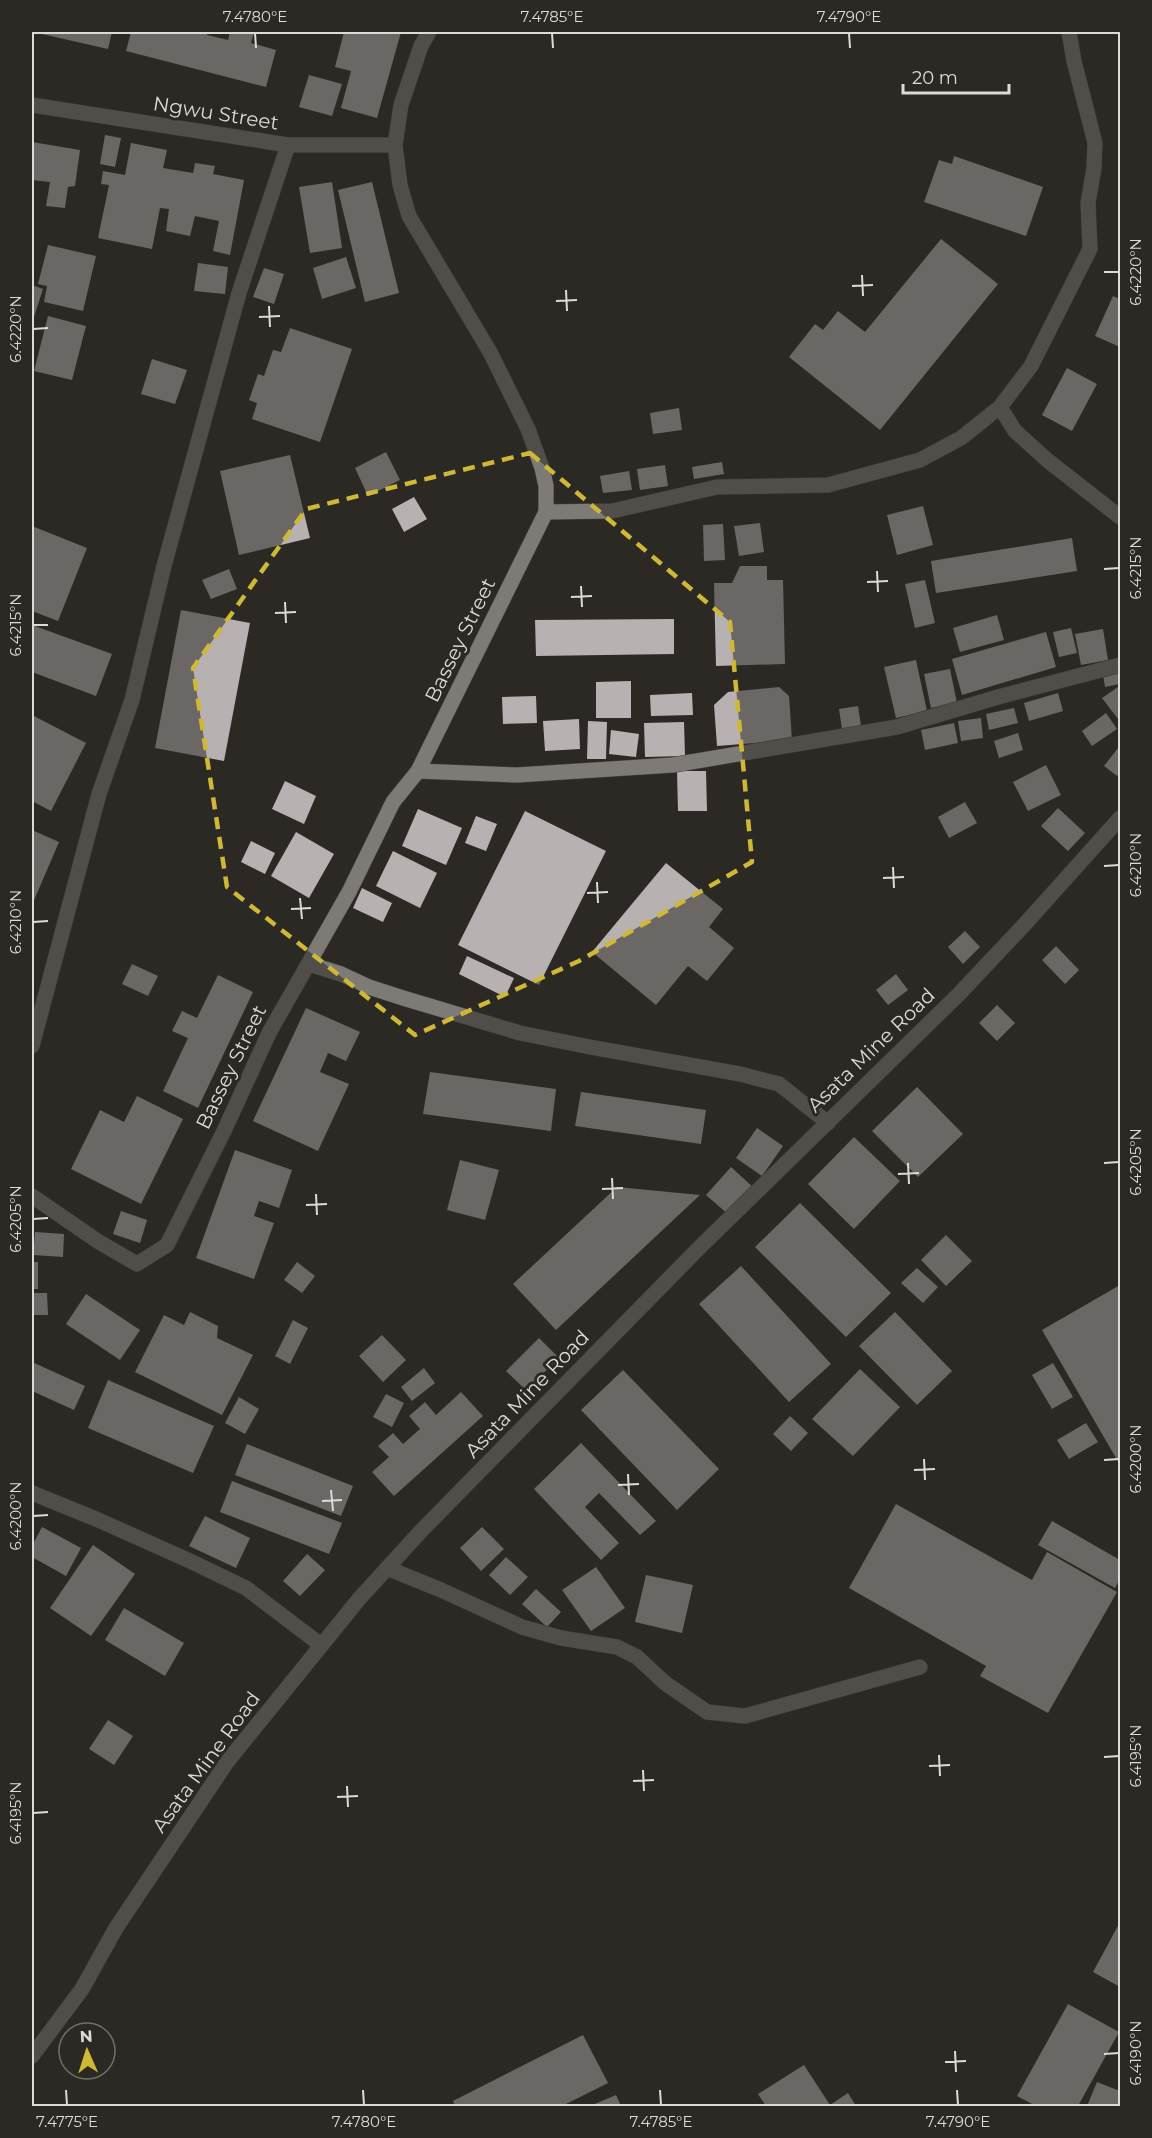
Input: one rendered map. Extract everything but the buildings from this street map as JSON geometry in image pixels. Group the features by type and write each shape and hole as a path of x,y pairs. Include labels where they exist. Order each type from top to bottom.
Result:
{"street":[{"name":"Bassey Street","path":"32,1196 99,1242 137,1263 167,1245 270,1033 349,892 393,802 418,771 546,512 546,486 528,429 490,352 409,216 400,185 395,145 401,105 421,46 429,32"},
{"path":"546,512 612,511 717,487 828,485 920,460 961,438 1000,407 1031,366 1090,249 1088,203 1094,168 1095,143 1069,32"},
{"name":"Ngwu Street","path":"32,105 288,145 395,145"},
{"path":"32,1046 54,956 99,794 132,700 164,566 239,293 288,145"},
{"path":"1000,407 1015,431 1047,460 1120,517"},
{"path":"418,771 517,775 696,761 897,727 998,697 1120,665"},
{"name":"Asata Mine Road","path":"32,2056 82,1989 116,1928 227,1762 358,1599 421,1531 699,1248 966,986 1120,818"},
{"path":"309,964 402,998 520,1033 740,1074 779,1084 828,1123"},
{"path":"32,1493 148,1542 246,1588 321,1645"},
{"path":"387,1568 522,1627 561,1638 617,1647 637,1657 665,1683 707,1712 745,1716 920,1666"}],"highlighted area":[{"path":"530,453 730,622 752,862 579,961 415,1035 227,887 193,668 306,509"}]}
